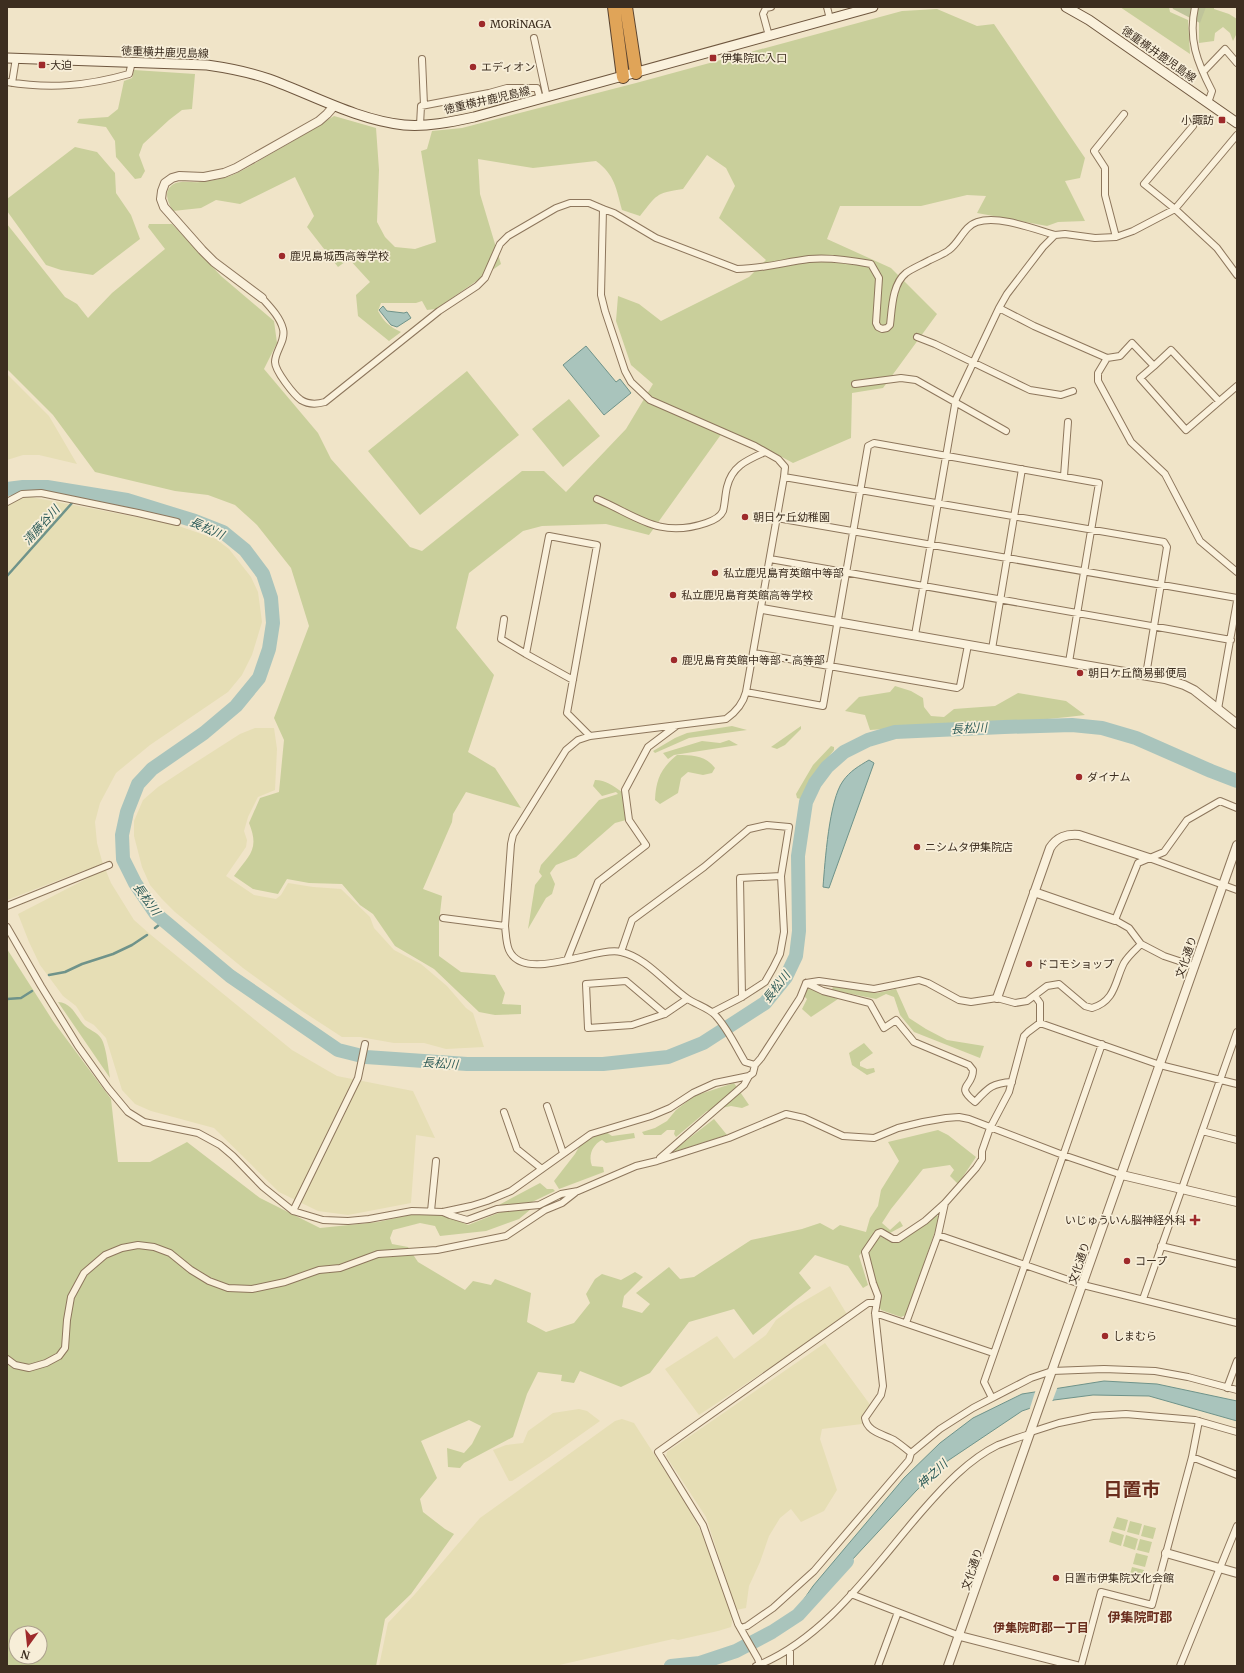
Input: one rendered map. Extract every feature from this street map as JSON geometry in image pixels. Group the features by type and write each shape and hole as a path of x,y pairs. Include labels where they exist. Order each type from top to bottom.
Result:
{"highway":[{"path":"614,7 623,77"},
{"path":"626,7 636,73"}],"main road":[{"name":"徳重横井鹿児島線","path":"12,58 207,65 233,69 268,79 334,106 363,116 392,123 420,125 474,117 544,99 873,7"},
{"name":"徳重横井鹿児島線","path":"1066,7 1089,20 1237,123"}],"street":[{"path":"769,36 763,14 766,8 771,7"},
{"path":"827,7 830,19"},
{"path":"1194,7 1192,34 1199,65 1212,91 1208,103"},
{"path":"534,38 544,99"},
{"path":"1203,72 1225,49 1237,63"},
{"path":"12,58 9,82 68,86 87,84 129,74 132,62"},
{"path":"422,59 424,105"},
{"path":"420,125 421,106 424,105 489,93 507,88 537,88 544,99"},
{"path":"334,106 318,122 236,168 214,176 179,176 172,178 165,183 161,199 164,208 202,250 214,262 262,298 278,318 284,331 284,337 275,360 278,372 302,400 318,404 326,402 439,311 477,286 485,278 500,244 508,236 556,208 570,203 589,203 603,208 656,238 737,269 752,269 809,259 830,258 871,264 879,278 876,322 878,327 882,329 887,328 890,325 893,298 898,284 906,273 948,251 955,245 966,229 977,222 993,221 1013,223 1055,235 1064,234 1095,238 1116,237 1133,231 1175,209 1237,135"},
{"path":"1116,237 1105,195 1106,168 1094,151 1124,114"},
{"path":"1193,126 1144,184 1175,209 1217,248 1236,272"},
{"path":"603,208 601,295 604,311 625,371 631,382 637,390 650,400 778,459 785,467 784,477 754,653 746,692 740,706 726,719 590,736 578,740 566,750 513,835 511,844 505,926 506,940 510,952 516,959 532,964 541,965 603,952 621,952 638,959 687,999 715,1014 745,1062 754,1065"},
{"path":"915,636 956,402 973,362 1007,294 1043,247 1055,235"},
{"path":"999,308 1034,326 1107,358 1120,356 1132,343 1154,366"},
{"path":"917,337 936,344 1030,390 1061,395 1073,391"},
{"path":"1219,401 1171,350 1140,378 1186,430 1237,386"},
{"path":"1107,358 1098,373 1098,381 1131,442 1165,474 1200,540 1237,572"},
{"path":"854,384 901,378 916,380 1006,431"},
{"path":"1064,476 1068,422"},
{"path":"746,692 823,706 868,446 874,443 1100,483 1069,662"},
{"path":"597,499 621,509 641,522 655,526 669,529 685,529 698,526 720,516 723,511 727,485 732,472 741,463 765,452"},
{"path":"992,649 1022,469"},
{"path":"784,477 1164,542 1167,548 1146,675"},
{"path":"7,502 22,494 41,493 178,522"},
{"path":"777,518 930,546 1084,571 1237,600 1218,708"},
{"path":"526,654 549,536 597,545 568,713 590,736"},
{"path":"770,559 1154,625 1231,640"},
{"path":"762,609 1165,679 1194,690 1237,724"},
{"path":"504,618 501,639 573,680"},
{"path":"754,653 957,688 960,686 968,645"},
{"path":"567,960 598,882 646,845 629,820 625,790 648,747 676,725"},
{"path":"1115,920 1138,863 1164,852 1187,820 1220,800 1237,808"},
{"path":"621,952 632,920 704,867 749,829 767,825 789,827 781,876 784,932 780,954 765,982 715,1014"},
{"path":"997,998 1050,848 1059,838 1069,834 1079,834 1237,890"},
{"name":"文化通り","path":"948,1666 960,1636 1237,844"},
{"path":"7,906 109,865"},
{"path":"742,998 740,878 781,876"},
{"path":"1034,892 1115,920 1129,928 1141,944 1164,956 1194,966"},
{"path":"443,918 505,926"},
{"path":"7,927 78,1046 108,1088 128,1112 144,1122 198,1133 220,1145 233,1156 263,1187 293,1211 323,1220 348,1221 369,1219 412,1211 443,1212 471,1206 511,1191 591,1134 651,1116 670,1108 694,1093 715,1083 749,1076"},
{"path":"806,983 819,981 874,988 919,980 928,983 959,1000 972,1002 997,998 1015,1003 1023,1003 1035,996 1047,986 1059,984 1085,1006 1092,1008 1104,1002 1113,991 1125,962 1141,944"},
{"path":"665,1014 626,981 586,984 588,1028 632,1025 665,1014 687,999"},
{"path":"657,1161 744,1085 753,1072 754,1065 761,1058 800,998 806,983"},
{"path":"806,983 823,991 870,1003 884,1028 896,1020 914,1042 969,1065 973,1070 973,1075 966,1086 965,1091 966,1095 975,1102 986,1090 998,1083 1012,1082"},
{"path":"1035,996 1040,1003 1040,1023"},
{"path":"912,1453 893,1440 872,1430 866,1424 865,1418 881,1395 883,1386 875,1313 878,1296 865,1252 878,1233 881,1232 898,1240 925,1221 945,1203 976,1168 982,1159 982,1151 990,1128 1009,1092 1024,1036 1040,1023"},
{"path":"1040,1023 1160,1065 1237,1084"},
{"path":"1143,1299 1237,1032"},
{"path":"992,1398 984,1382 993,1353 1025,1266 1102,1044"},
{"path":"293,1211 359,1074 364,1046"},
{"path":"547,1106 563,1153"},
{"path":"504,1112 517,1149 542,1169"},
{"path":"7,1359 15,1365 29,1368 46,1364 59,1356 65,1348 67,1320 71,1297 84,1273 105,1255 122,1248 138,1245 154,1247 170,1254 191,1270 209,1281 228,1288 252,1290 285,1282 319,1270 340,1268 378,1254 437,1250 506,1236 545,1210 562,1203 578,1191 636,1166 657,1161 729,1138 786,1114 804,1118 843,1136 874,1138 898,1128 923,1122 953,1118 969,1119 1063,1155 1122,1175 1237,1202"},
{"path":"1202,1131 1237,1140"},
{"path":"431,1211 436,1161"},
{"path":"443,1212 450,1216 467,1220 497,1210 539,1205 560,1194 578,1191"},
{"path":"906,1322 938,1235 945,1203"},
{"path":"938,1235 1083,1285 1237,1323"},
{"path":"1161,1246 1237,1264"},
{"path":"876,1303 868,1303 658,1452 703,1525 738,1624 759,1664 790,1649 835,1612 938,1492 983,1455 998,1446 1031,1431 1059,1423 1093,1416 1126,1414 1199,1421 1237,1432"},
{"path":"875,1313 906,1322 993,1353"},
{"path":"1227,1388 1237,1361"},
{"path":"742,1630 773,1608 814,1571 909,1460 912,1453 940,1429 973,1408 1031,1378 1052,1372 1104,1369 1155,1371 1188,1377 1237,1390"},
{"path":"1081,1666 1101,1592 1152,1605 1192,1457 1199,1421"},
{"path":"1192,1457 1237,1475"},
{"path":"1180,1666 1237,1526"},
{"path":"1166,1553 1237,1573"},
{"path":"851,1594 960,1636 1077,1666"},
{"path":"878,1666 898,1612"},
{"path":"790,1649 790,1666"}],"shaded area":[{"path":"7,374 49,416 77,464 39,455 23,455 7,460"},
{"path":"31,497 173,524 216,539 229,549 251,577 258,592 262,622 252,655 242,675 228,692 150,745 116,773 100,803 95,822 97,843 102,861 111,883 134,920 292,1050 337,1076 413,1091 435,1138 416,1135 411,1203 348,1215 318,1211 279,1192 214,1128 151,1111 135,1104 122,1090 106,1038 94,1025 85,1020 76,1006 63,996 40,965 18,914 88,878 85,870 7,900 7,506 18,498"},
{"path":"255,728 274,728 277,749 275,790 258,797 248,817 244,831 247,840 246,847 226,876 254,895 276,899 281,895 288,883 341,889 370,917 374,928 394,950 421,964 447,986 466,1008 473,1013 484,1047 446,1049 424,1043 394,1043 360,1037 342,1037 302,1011 243,968 175,912 150,885 142,867 134,836 134,821 143,800 158,787 190,766 240,734"},
{"path":"830,1286 848,1316 699,1415 665,1369 717,1336 734,1359 766,1335 776,1320 794,1307"},
{"path":"825,1343 871,1406 861,1417 862,1424 822,1429 820,1439 837,1490 824,1511 801,1522 791,1509 780,1518 769,1536 760,1562 749,1586 746,1608 736,1610 706,1517 666,1456 667,1452"},
{"path":"579,1409 587,1411 600,1421 549,1457 512,1481 509,1481 493,1450 506,1445 523,1443 528,1431 553,1413"},
{"path":"622,1419 634,1423 685,1502 704,1537 731,1612 731,1627 678,1640 673,1639 555,1666 379,1666 388,1623 480,1518 615,1421"}],"green space":[{"path":"1120,7 1169,7 1170,12 1188,20 1190,54"},
{"path":"1172,7 1206,7 1200,23 1173,9"},
{"path":"1202,7 1214,7 1214,9 1229,14 1237,19 1237,33 1233,41 1230,33 1223,27 1215,33 1214,41 1199,43 1199,13"},
{"path":"937,9 977,26 994,24 1085,158 1080,178 1065,181 1085,221 1058,222 1047,226 977,213 986,196 967,195 921,206 840,206 827,239 891,268 937,314 883,388 852,393 851,438 793,463 756,443 725,429 649,535 606,524 542,526 523,531 469,573 456,628 494,675 468,752 495,768 521,808 466,792 453,814 452,822 423,889 442,896 439,922 439,956 461,972 495,975 505,993 502,1004 521,1005 521,1014 495,1015 479,1012 434,969 395,946 373,914 360,905 342,884 309,883 287,879 278,894 253,889 234,876 248,857 253,846 252,832 249,823 260,798 279,792 284,740 274,718 309,626 291,568 257,525 235,505 208,495 175,491 95,472 53,415 7,369 7,224 65,297 77,304 88,318 112,293 165,249 148,227 149,224 172,224 221,276 274,321 277,343 264,369 318,433 331,459 410,547 422,551 522,471 544,471 566,492 626,429 653,384 631,365 616,321 618,296 639,304 661,321 749,277 766,260 719,218 735,186 726,168 707,155 683,189 667,192 657,196 640,216 622,210 614,182 607,171 596,161 533,168 478,159 480,194 501,264 436,309 427,310 422,301 416,303 381,303 378,311 390,326 401,332 389,341 358,316 356,295 370,282 349,259 338,267 307,227 314,216 295,177 240,204 216,200 201,208 173,211 168,202 167,195 167,192 171,186 185,182 208,181 234,174 249,167 334,116 376,128 379,170 377,222 385,237 395,247 415,249 436,242 421,151 427,149 432,131 462,128 636,83 902,11"},
{"path":"134,70 195,74 192,109 182,110 143,144 139,155 145,171 141,178 135,179 116,157 115,141 106,127 77,123 79,119 108,117 118,109 124,81 132,78"},
{"path":"75,147 97,152 115,173 116,193 131,215 140,239 93,275 61,270 46,265 7,211 7,199"},
{"path":"467,371 519,435 420,515 368,451"},
{"path":"569,399 600,436 563,467 532,429"},
{"path":"895,686 911,691 923,698 924,707 931,716 944,717 954,709 995,706 1018,693 1066,701 1085,715 1031,720 870,730 865,715 845,711 859,697 890,692"},
{"path":"732,726 747,730 689,738 655,753 653,751 687,733"},
{"path":"801,726 801,729 785,745 777,749 771,747"},
{"path":"729,740 738,745 674,755 668,759 663,753 702,741 720,743"},
{"path":"831,746 834,747 834,750 813,780 804,800 797,798 796,794 813,765"},
{"path":"677,755 703,758 715,768 712,773 703,775 688,772 681,778 678,793 660,804 655,800 660,774"},
{"path":"595,780 606,782 622,792 626,820 615,823 576,857 556,865 550,873 555,884 552,894 546,898 528,929 535,885 542,876 539,872 541,865 599,800 618,794 616,792 602,796 593,786"},
{"path":"7,949 53,1021 111,1099 118,1162 150,1162 187,1142 260,1198 320,1228 378,1222 418,1213 444,1215 468,1225 501,1212 531,1209 519,1219 486,1231 440,1236 435,1226 420,1223 393,1230 390,1238 392,1244 408,1247 418,1262 465,1290 473,1281 491,1285 495,1279 531,1293 527,1322 546,1332 574,1323 590,1303 586,1294 595,1279 602,1274 621,1280 635,1272 643,1277 624,1296 622,1307 642,1313 650,1304 636,1293 669,1267 680,1279 694,1277 751,1240 802,1229 820,1223 833,1230 840,1225 866,1232 870,1218 878,1206 881,1190 899,1161 888,1142 938,1130 948,1135 976,1157 958,1184 950,1176 954,1170 950,1165 923,1169 891,1209 882,1223 890,1230 900,1221 903,1226 890,1233 882,1229 876,1232 859,1256 868,1285 863,1288 848,1266 815,1255 799,1273 811,1288 753,1335 734,1309 689,1322 650,1373 621,1387 580,1371 574,1383 561,1381 562,1375 538,1372 527,1394 513,1437 464,1463 460,1468 448,1467 447,1448 464,1453 472,1444 481,1426 469,1420 421,1441 437,1478 420,1499 423,1512 454,1534 411,1594 385,1619 376,1666 7,1666"},
{"path":"833,986 877,993 896,989 909,1018 947,1040 984,1046 980,1058 914,1032 900,1015 894,997 886,994 876,999 832,990"},
{"path":"808,987 821,994 838,999 811,1017 802,1009 807,999 804,996"},
{"path":"58,1002 71,1008 85,1026 98,1034 102,1039 106,1051 110,1078"},
{"path":"864,1043 873,1053 860,1062 860,1066 867,1069 874,1068 875,1072 867,1075 852,1065 849,1053"},
{"path":"734,1083 749,1105 742,1108 731,1106 707,1111 676,1137 674,1134 675,1130 667,1130 661,1135 644,1135 642,1132 655,1128 667,1121 676,1110 694,1096"},
{"path":"714,1119 727,1135 670,1153"},
{"path":"606,1132 612,1136 634,1133 635,1138 606,1143 602,1140 599,1142 593,1148 590,1158 592,1166 603,1167 604,1172 559,1189 554,1181 579,1147 587,1139"},
{"path":"540,1183 547,1189 553,1189 555,1191 532,1202 497,1206"},
{"path":"936,1215 940,1217 906,1315 901,1317 881,1310 879,1306 882,1295 876,1282 868,1250 879,1236 893,1242 899,1242"},
{"path":"1117,1517 1128,1520 1125,1531 1113,1528"},
{"path":"1130,1521 1142,1524 1139,1535 1127,1532"},
{"path":"1144,1525 1156,1528 1153,1539 1141,1536"},
{"path":"1112,1531 1124,1535 1121,1546 1109,1542"},
{"path":"1126,1535 1138,1539 1135,1550 1123,1546"},
{"path":"1140,1539 1152,1542 1149,1553 1137,1550"},
{"path":"1136,1553 1148,1556 1145,1567 1133,1564"},
{"path":"1132,1567 1144,1570 1141,1581 1129,1578"}],"water":[{"path":"383,306 387,311 407,312 411,318 397,327 391,325 379,310"},
{"path":"586,346 616,382 620,379 631,393 604,415 563,365"},
{"path":"869,760 874,763 829,888 823,887 828,832 838,790 849,774"},
{"path":"1104,1381 1157,1384 1237,1401 1237,1421 1149,1396 1093,1395 1054,1400 1022,1411 946,1462 916,1491 852,1560 802,1602 813,1586 904,1478 940,1443 973,1418 1022,1394"}],"pier":[{"path":"1058,1386 1052,1402 1029,1411 1036,1389"}],"waterway":[{"name":"長松川","path":"7,489 47,487 127,500 195,521 223,532 245,550 263,574 271,598 273,623 269,649 259,678 236,706 204,733 152,769 138,784 127,812 122,835 123,859 135,883 156,914 230,976 338,1050 366,1057 467,1064 603,1064 668,1057 703,1043 765,1003 786,977 796,956 799,931 798,856 806,802 815,783 827,767 844,752 868,740 895,732 1072,725 1102,728 1136,738 1237,781"},
{"name":"清藤谷川","path":"7,576 72,503"},
{"path":"155,928 164,921"},
{"path":"49,975 65,972 82,964 113,954 132,945 147,935"},
{"path":"7,999 21,998 32,991"},
{"name":"神之川","path":"671,1666 700,1663 736,1651 772,1632 798,1615 847,1561"}],"place":[{"name":"MORiNAGA","path":"482,24"},
{"name":"伊集院IC入口","path":"713,58"},
{"name":"大迫","path":"42,65"},
{"name":"エディオン","path":"473,67"},
{"name":"小諏訪","path":"1222,120"},
{"name":"鹿児島城西高等学校","path":"282,256"},
{"name":"朝日ケ丘幼稚園","path":"745,517"},
{"name":"私立鹿児島育英館中等部","path":"715,573"},
{"name":"私立鹿児島育英館高等学校","path":"673,595"},
{"name":"鹿児島育英館中等部・高等部","path":"674,660"},
{"name":"朝日ケ丘簡易郵便局","path":"1080,673"},
{"name":"ダイナム","path":"1079,777"},
{"name":"ニシムタ伊集院店","path":"917,847"},
{"name":"ドコモショップ","path":"1029,964"},
{"name":"いじゅういん脳神経外科","path":"1195,1220"},
{"name":"コープ","path":"1127,1261"},
{"name":"しまむら","path":"1105,1336"},
{"name":"日置市伊集院文化会館","path":"1056,1578"}],"district":[{"name":"日置市","path":"1132,1489"},
{"name":"伊集院町郡","path":"1140,1617"},
{"name":"伊集院町郡一丁目","path":"1041,1627"}]}
